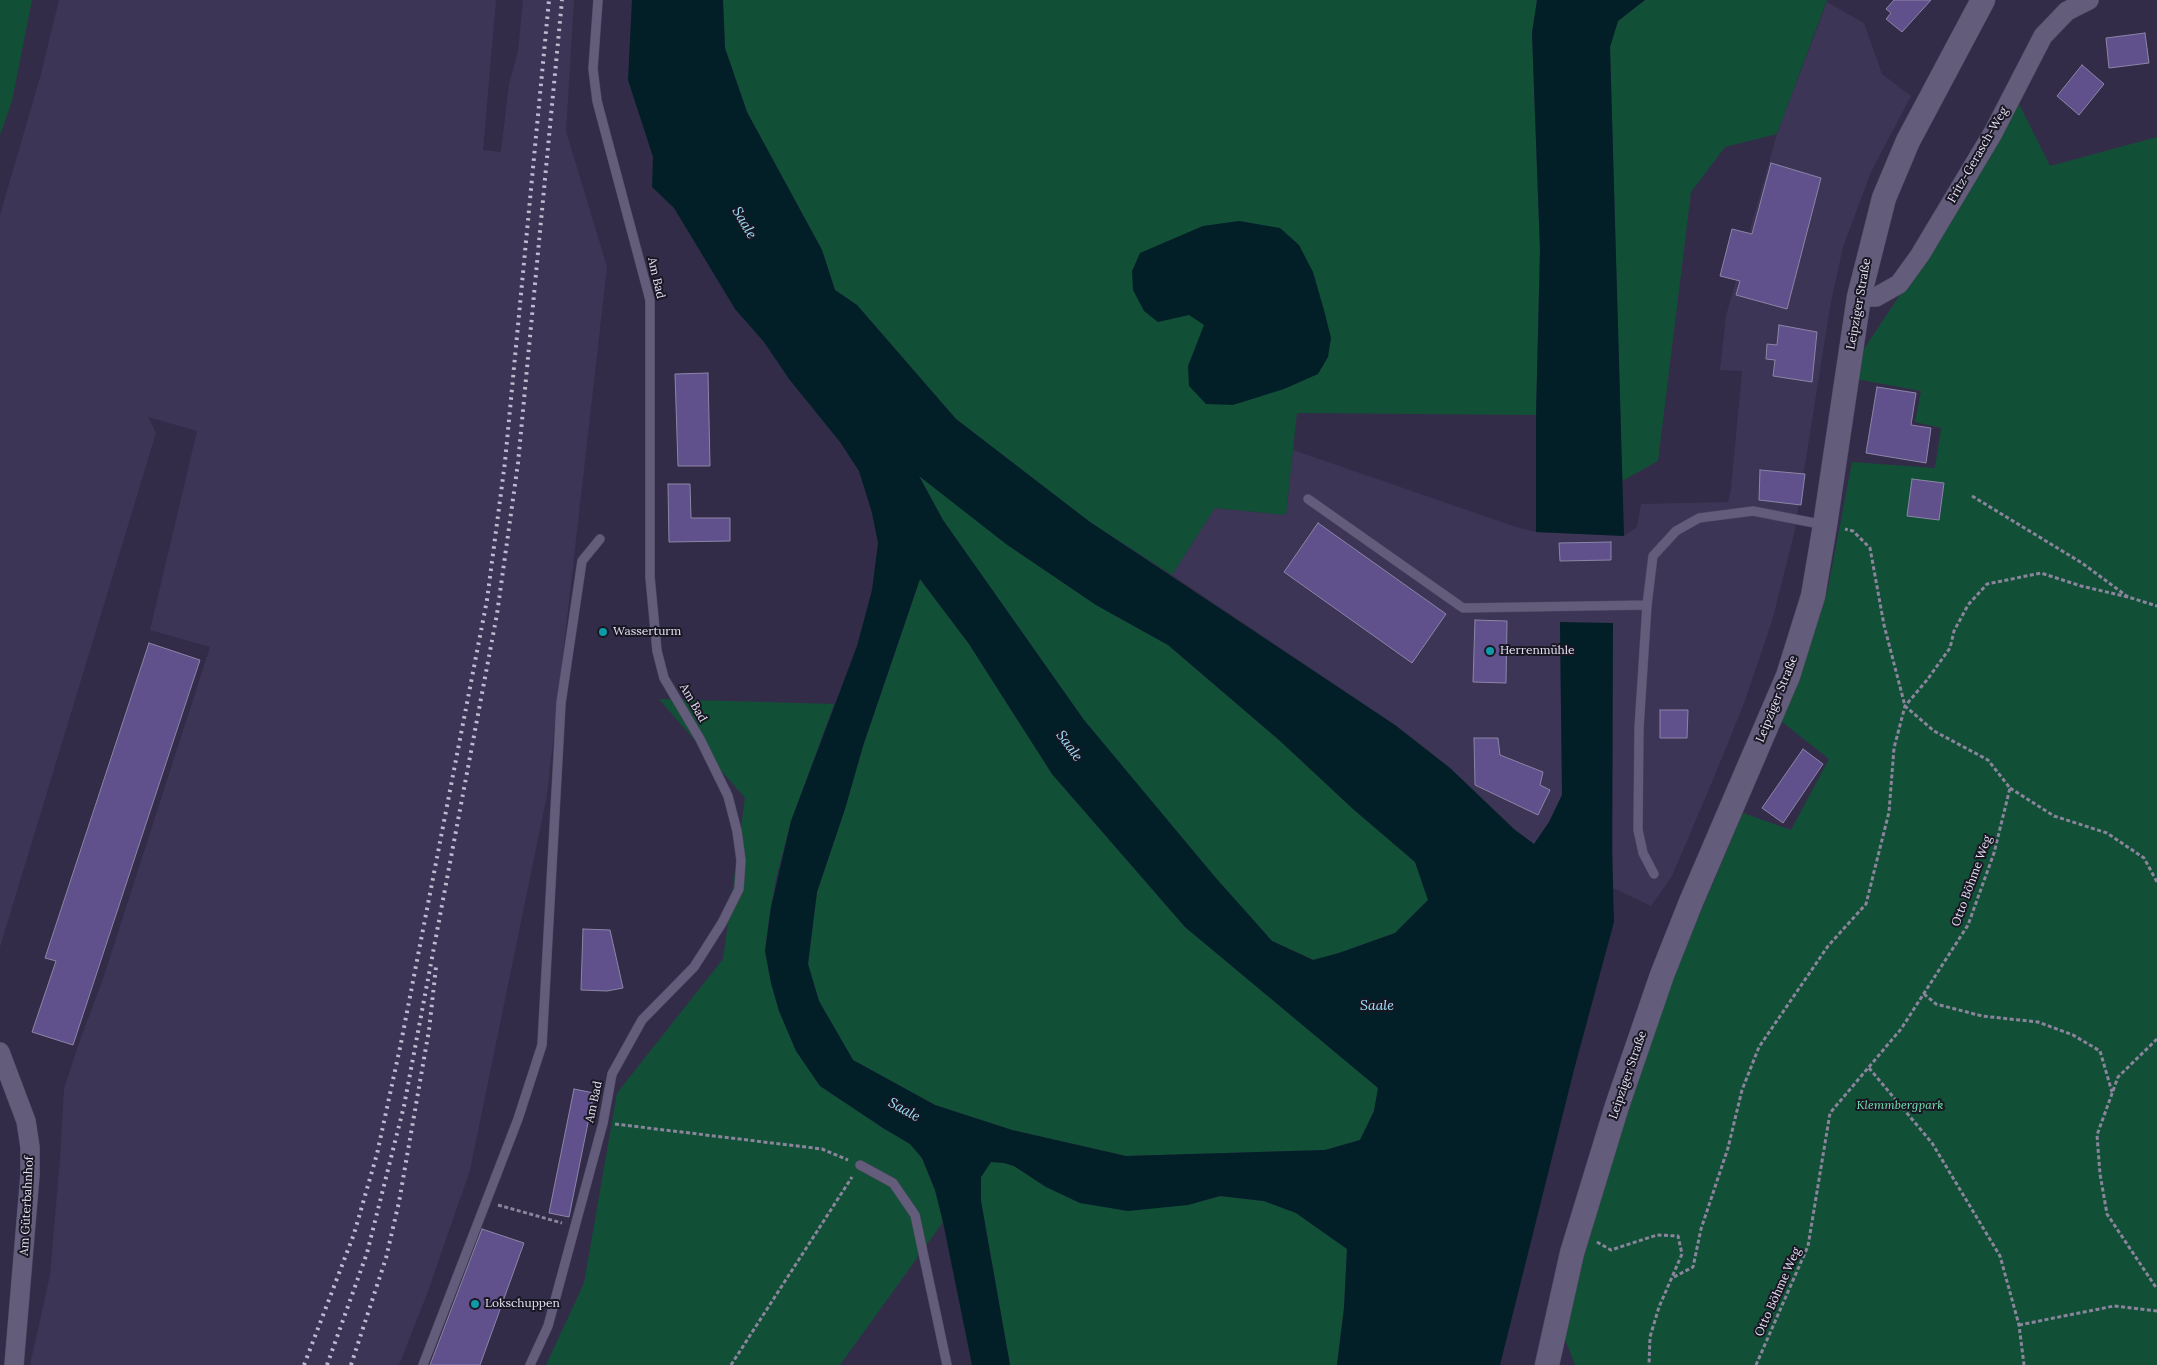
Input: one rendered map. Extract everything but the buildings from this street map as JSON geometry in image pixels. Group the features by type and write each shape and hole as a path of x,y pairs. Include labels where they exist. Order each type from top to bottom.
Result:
{"street":[{"name":"Leipziger Straße","path":"1547,1365 1579,1232 1617,1106 1662,975 1691,902 1788,676 1813,596 1858,297 1887,190 1908,141 1983,0"},
{"name":"Fritz-Gerasch-Weg","path":"1858,297 1876,296 1898,284 1920,255 1993,133 2043,36 2067,11 2089,0"},
{"name":"Am Güterbahnhof","path":"0,1052 26,1122 30,1147 29,1185 14,1365"}],"lane":[{"name":"Am Bad","path":"530,1365 548,1326 603,1123 612,1074 642,1020 694,967 722,923 739,889 741,860 737,831 728,796 700,740 664,678 657,651 650,576 650,300 597,102 593,69 598,0"},
{"path":"1308,499 1463,608 1647,605"},
{"path":"1654,874 1643,853 1638,830 1639,728 1647,605 1653,556 1676,531 1699,518 1753,511 1825,525"},
{"path":"423,1365 518,1118 542,1045 561,703 582,561 600,538"},
{"path":"860,1165 893,1183 915,1215 947,1365"}],"path":[{"path":"1972,496 2082,563 2128,597"},
{"path":"1825,525 1853,531 1870,548 1884,625 1905,706 1934,731 1988,760 2010,788 2054,816 2107,833 2144,858 2157,882"},
{"path":"1674,1277 1693,1267 1701,1229 1728,1148 1742,1090 1759,1047 1794,992 1828,946 1866,904 1889,812 1894,748 1905,706 1950,648 1954,631 1968,605 1987,584 2041,573 2081,586 2157,606"},
{"name":"Otto Böhme Weg","path":"1756,1365 1808,1246 1830,1113 1901,1029 1968,926 1994,853 2010,788"},
{"path":"1924,994 1936,1004 1982,1016 2038,1022 2073,1035 2100,1051 2112,1092"},
{"path":"2157,1039 2118,1077 2097,1135 2100,1174 2107,1214 2157,1289"},
{"path":"1869,1068 1932,1144 1962,1190 2000,1256 2019,1325 2024,1365"},
{"path":"603,1123 822,1150 860,1165 731,1365"},
{"path":"486,1202 575,1226"},
{"path":"1579,1232 1611,1250 1657,1235 1678,1236 1682,1254 1674,1277 1659,1307 1650,1336 1649,1365"},
{"path":"2019,1325 2114,1306 2157,1311"}],"shaded area":[{"path":"59,0 496,0 483,150 501,152 509,84 518,51 523,0 574,0 566,131 607,267 547,795 470,1170 427,1294 399,1365 30,1365 50,1275 64,1089 104,976 210,647 150,630 197,431 148,417 156,433 0,947 0,215 41,74"},
{"path":"1827,2 1864,23 1882,74 1911,96 1871,172 1843,247 1830,307 1794,534 1772,621 1744,703 1712,782 1672,876 1651,906 1613,888 1613,623 1560,623 1562,795 1549,822 1534,844 1515,830 1450,768 1395,725 1172,575 1215,508 1286,515 1293,450 1516,527 1536,532 1624,536 1637,527 1641,504 1728,502 1731,489 1742,371 1720,370 1726,316 1777,134"}],"green space":[{"path":"0,0 32,0 12,101 0,135"},
{"path":"723,0 1537,0 1532,33 1540,250 1536,415 1297,413 1286,515 1215,508 1172,575 1090,522 956,419 857,305 835,290 822,250 747,112 725,48"},
{"path":"1645,0 1827,0 1777,134 1725,147 1691,192 1658,461 1622,481 1610,47 1618,21"},
{"name":"Klemmbergpark","path":"2019,104 2050,166 2157,137 2157,1365 1575,1365 1563,1334 1584,1253 1635,1086 1675,972 1743,813 1791,830 1829,759 1781,721 1799,679 1828,588 1852,462 1935,468 1941,428 1915,422 1921,391 1856,379 1860,355 1963,200 1993,145"},
{"path":"918,474 1006,544 1096,605 1168,645 1279,740 1353,809 1415,862 1428,900 1395,933 1314,960 1272,941 1215,877 1084,720 943,520"},
{"path":"920,579 969,644 1052,774 1185,927 1378,1088 1374,1111 1360,1140 1325,1150 1126,1156 1012,1130 935,1105 853,1060 819,1001 808,964 817,892 845,809 863,746"},
{"path":"659,699 834,704 791,821 776,878 765,951 771,983 779,1011 796,1051 820,1086 910,1144 922,1158 935,1190 943,1222 840,1365 546,1365 584,1283 617,1093 723,959 745,798"},
{"path":"991,1162 1014,1166 1046,1187 1080,1203 1188,1205 1220,1196 1264,1201 1296,1213 1347,1249 1344,1308 1337,1365 1010,1365 981,1201 981,1177"}],"water":[{"name":"Saale","path":"632,0 723,0 725,48 747,112 822,250 835,290 857,305 956,419 1090,522 1395,725 1450,768 1515,830 1534,844 1549,822 1562,795 1560,622 1613,623 1612,848 1614,922 1575,1066 1500,1365 1337,1365 1344,1308 1347,1249 1296,1213 1264,1201 1220,1196 1188,1205 1128,1211 1080,1203 1046,1187 1014,1166 991,1162 981,1177 981,1201 1010,1365 972,1365 943,1222 935,1190 922,1158 910,1144 820,1086 796,1051 779,1011 765,951 771,907 791,821 857,646 872,590 878,543 872,513 859,471 840,442 789,379 764,342 735,309 674,208 652,187 653,157 628,80","holes":["919,476 1006,544 1096,605 1168,645 1279,740 1353,809 1415,862 1428,900 1395,933 1313,960 1272,941 1215,877 1084,720 943,520","920,579 969,644 1052,774 1185,927 1378,1088 1374,1111 1360,1140 1325,1150 1126,1156 1012,1130 935,1105 853,1060 819,1001 808,964 817,892 845,809 863,746"]},
{"path":"1537,0 1645,0 1618,21 1610,47 1624,536 1536,532 1536,415 1540,250 1532,33"},
{"path":"1239,221 1280,228 1299,245 1313,272 1324,310 1331,338 1328,357 1318,374 1284,389 1233,405 1206,404 1189,386 1188,366 1204,325 1189,315 1158,322 1144,311 1133,290 1132,271 1140,253 1203,226"}],"railway":[{"path":"304,1365 354,1234 377,1154 401,1043 487,600 505,462 549,0"},
{"path":"327,1365 367,1253 404,1106 497,614 518,463 562,0"},
{"path":"351,1365 386,1258 399,1202 429,1030 436,967"}],"place":[{"name":"Wasserturm","path":"603,632"},
{"name":"Herrenmühle","path":"1490,651"},
{"name":"Lokschuppen","path":"475,1304"}]}
